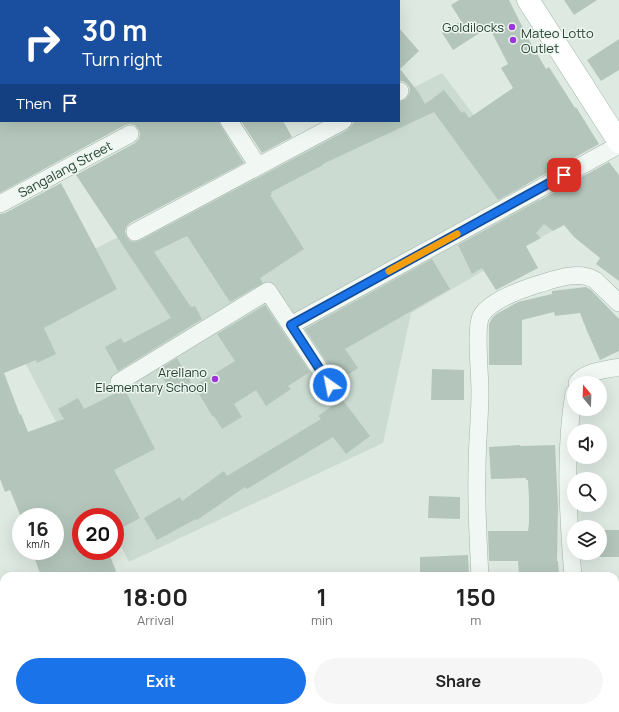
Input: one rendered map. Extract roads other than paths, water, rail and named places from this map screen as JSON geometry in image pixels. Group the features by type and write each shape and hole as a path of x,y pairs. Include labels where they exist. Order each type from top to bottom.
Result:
{"main road":[{"path":"528,0 619,144"}],"street":[{"path":"230,122 258,166"},
{"path":"135,232 341,122"},
{"name":"Sangalang Street","path":"0,204 130,134"},
{"path":"291,325 619,144"},
{"path":"480,572 477,471 480,392 478,328 480,317 495,303 511,294 532,286 568,276 582,275 590,277 619,303"},
{"path":"119,382 268,291 330,385"},
{"path":"585,376 619,367"},
{"path":"572,416 568,480 573,572"}],"place":[{"name":"Goldilocks","path":"512,27"},
{"name":"Mateo Lotto Outlet","path":"513,40"},
{"name":"Arellano Elementary School","path":"215,379"}]}
